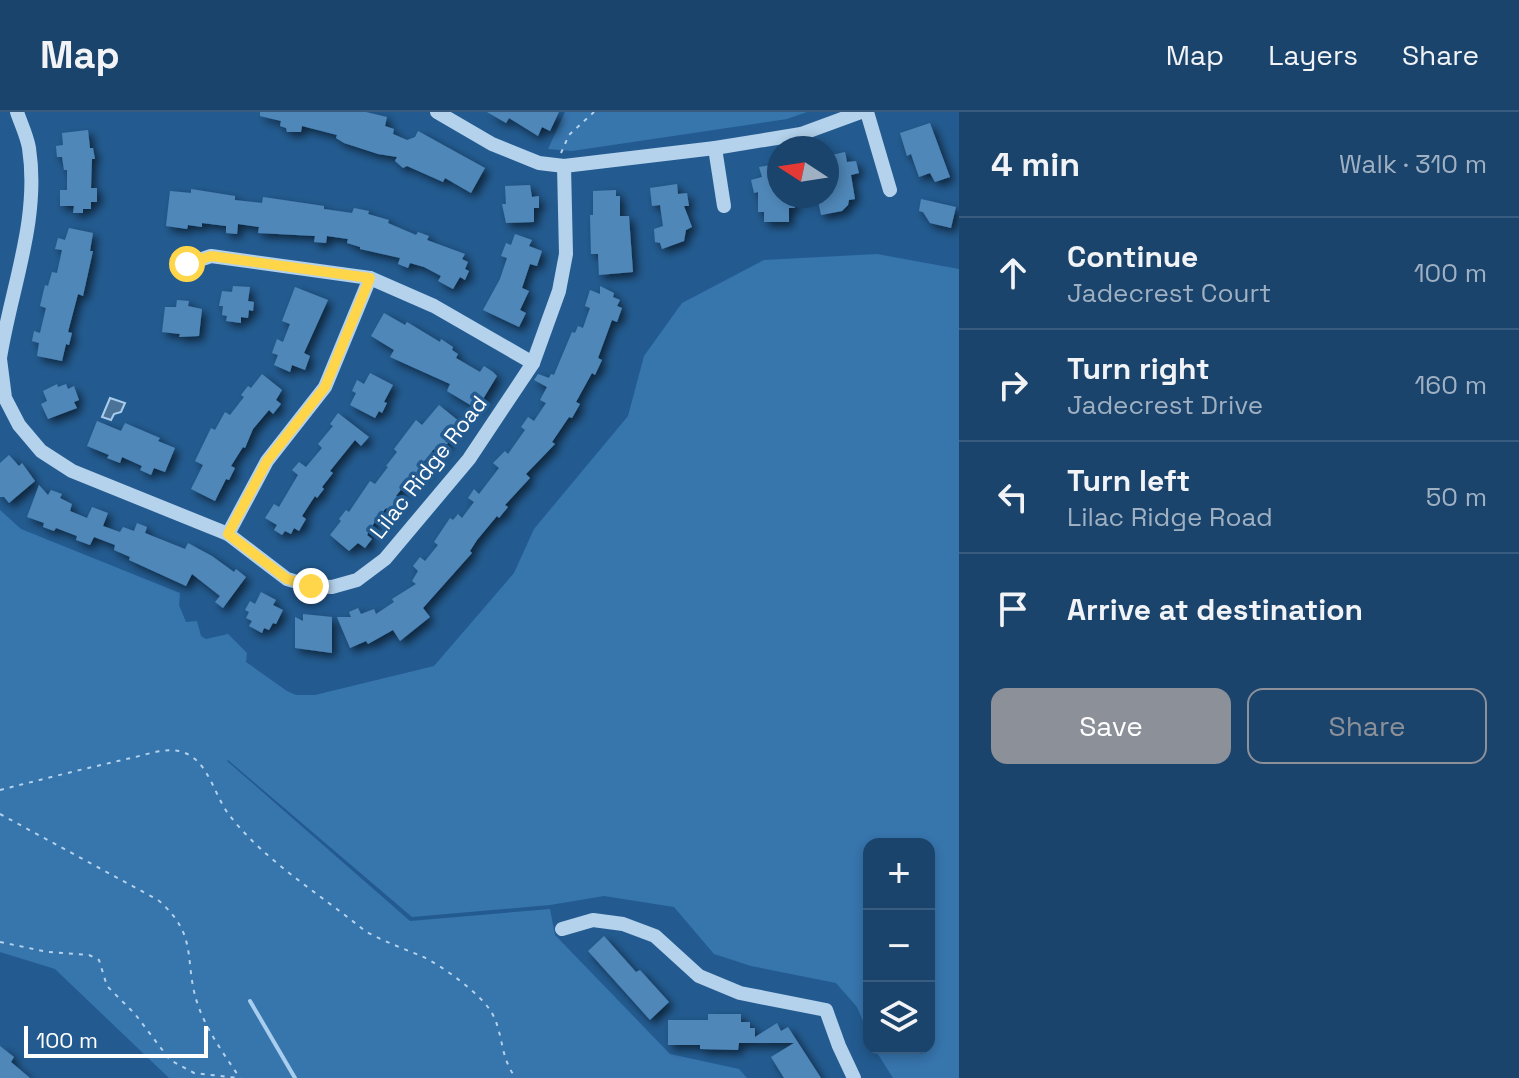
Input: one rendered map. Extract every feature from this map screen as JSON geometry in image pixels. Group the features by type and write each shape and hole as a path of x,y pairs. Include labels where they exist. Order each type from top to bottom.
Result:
{"street":[{"name":"Lilac Ridge Road","path":"17,112 29,147 29,233 5,325 0,359 5,398 19,425 41,451 72,471 228,534 287,579 311,586 332,587 357,580 385,559 469,459 533,363 559,291 566,254 560,166"},
{"path":"437,112 492,144 539,163 560,166 715,148 801,134 864,112 890,190"},
{"path":"715,148 724,206"},
{"path":"187,264 211,256 370,278 434,306 533,363"},
{"path":"228,534 267,461 325,387 370,278"},
{"path":"562,929 593,920 623,924 655,936 699,976 713,982 740,993 826,1010 854,1078"}],"path":[{"path":"560,166 569,135 594,112"},
{"path":"0,790 161,752 178,751 188,755 205,769 229,815 252,841 365,931 425,958 481,998 498,1026 505,1062 516,1078"},
{"path":"0,814 158,900 176,915 188,946 193,990 200,1011 240,1078"},
{"path":"0,942 48,952 89,955 99,960 107,986 135,1014 170,1060 194,1073 240,1078"}],"shaded area":[{"path":"565,112 807,112 787,119 572,151 548,149"},
{"path":"877,254 959,269 959,1078 893,1078 878,1054 935,1054 935,838 863,838 863,1021 857,1007 836,983 751,966 714,954 674,907 604,896 550,905 412,917 227,761 410,921 550,909 555,935 670,1054 739,1069 747,1078 169,1078 55,969 0,952 0,510 21,529 180,593 179,605 186,622 197,621 201,636 206,639 228,634 247,653 246,662 296,695 315,695 434,666 514,573 534,529 628,416 644,356 682,303 764,260"},
{"path":"110,398 125,403 121,412 114,414 111,420 102,417"}],"building":[{"path":"260,112 366,112 387,117 385,126 394,129 393,134 407,140 415,137 418,131 485,168 471,193 445,178 443,182 407,166 403,168 395,161 397,157 344,143 336,138 337,135 302,126 301,132 287,132 280,126 281,121 260,116"},
{"path":"487,112 559,112 550,131 542,127 538,136 509,118 506,123"},
{"path":"930,123 950,177 935,182 930,173 919,177 911,154 907,156 900,133"},
{"path":"88,130 95,159 92,159 91,188 97,188 97,202 91,202 91,209 83,209 83,213 73,213 74,206 60,206 60,190 67,190 67,170 64,170 62,157 57,157 56,146 63,145 62,133"},
{"path":"845,152 847,162 856,161 859,173 851,175 855,199 849,200 842,211 821,215 820,208 839,208 839,153"},
{"path":"767,166 767,208 789,208 789,222 764,222 764,212 758,212 758,192 754,193 751,180 762,177 759,167"},
{"path":"677,184 678,194 687,193 689,206 684,206 692,227 686,230 684,241 662,249 660,243 655,242 654,229 663,226 660,205 652,206 650,188"},
{"path":"530,185 532,197 539,196 539,208 534,208 534,222 506,223 502,204 506,204 505,186"},
{"path":"191,189 235,196 235,200 262,203 263,197 352,213 354,208 369,211 368,214 389,220 388,223 416,235 418,232 429,236 427,240 465,254 462,259 468,262 465,269 469,271 465,280 460,277 453,289 438,281 441,276 424,267 410,263 408,268 398,264 400,258 360,249 347,243 348,239 327,236 326,243 314,242 315,236 258,233 259,227 238,224 237,234 226,233 226,226 202,223 202,227 188,225 187,229 166,226 170,191 191,193"},
{"path":"616,190 616,196 620,196 620,216 629,216 633,272 599,275 598,254 591,254 593,191"},
{"path":"921,199 956,207 951,228 930,223 919,211"},
{"path":"69,228 93,233 90,251 93,251 83,296 78,294 68,332 72,333 62,361 37,356 39,343 32,341 34,331 40,333 46,308 40,306 45,285 48,286 52,272 57,273 62,250 55,249 58,238 65,240"},
{"path":"515,234 532,240 529,246 542,251 537,266 530,264 522,288 529,291 520,310 526,313 519,327 483,310 500,279 507,258 501,256 506,243 511,245"},
{"path":"233,286 250,287 248,301 254,302 253,311 249,310 248,318 241,317 241,323 226,321 227,316 222,315 223,306 219,306 222,291 232,292"},
{"path":"600,286 614,293 613,297 620,300 617,306 622,308 617,322 612,320 595,375 592,373 576,402 580,404 552,442 555,444 526,474 530,478 505,505 508,507 499,518 497,516 477,540 470,551 472,553 423,608 430,617 400,641 393,630 368,644 366,641 350,648 337,617 351,617 349,612 358,608 361,614 374,609 376,614 416,584 412,581 418,571 413,566 420,557 425,561 438,545 434,542 450,518 453,520 458,514 462,518 474,502 468,498 474,489 479,494 499,468 493,463 505,451 508,454 525,430 521,427 528,417 534,421 546,403 540,400 547,387 534,380 538,374 549,378 551,374 554,375 572,332 575,333 578,326 583,328 590,308 585,306 590,290 600,294"},
{"path":"295,287 328,300 304,353 310,356 305,370 292,365 290,372 274,365 278,355 272,353 277,339 283,342 290,324 282,321"},
{"path":"177,300 189,301 188,306 202,309 199,336 179,337 180,334 162,332 165,307 176,307"},
{"path":"384,313 405,325 407,322 440,342 441,339 453,347 452,350 458,354 456,358 480,372 484,366 497,376 477,409 447,391 450,384 390,357 394,350 371,336"},
{"path":"370,373 393,385 382,413 379,411 375,418 350,405 356,393 352,391 357,380 364,384"},
{"path":"262,374 282,390 276,400 281,404 273,414 269,410 253,429 245,448 231,466 235,468 229,480 226,479 215,501 191,489 203,465 195,461 211,428 215,430 225,412 230,415 244,397 241,395 248,386 251,388"},
{"path":"57,384 58,387 66,384 68,389 74,386 79,400 74,402 77,408 48,419 41,404 47,401 43,391"},
{"path":"439,405 460,422 445,441 448,443 439,453 434,449 422,464 427,468 419,477 414,473 396,496 401,500 392,512 386,508 374,523 367,535 372,539 365,548 358,543 349,551 330,535 341,521 339,519 346,510 349,512 370,481 375,484 397,452 394,449 416,420 422,425"},
{"path":"338,413 369,437 361,446 355,440 330,471 333,473 322,487 324,489 317,498 315,496 302,516 306,519 299,531 294,528 291,534 285,531 282,535 274,530 277,525 265,518 274,504 279,507 298,475 292,470 299,462 306,467 322,448 318,444 333,426 330,424"},
{"path":"97,421 121,431 125,423 175,448 165,472 154,468 151,475 140,470 142,466 122,457 120,463 87,446"},
{"path":"9,455 19,466 22,463 35,481 9,503 0,497 0,463"},
{"path":"39,485 48,495 51,490 62,494 60,498 72,504 70,511 87,518 92,507 108,513 103,526 120,532 123,527 134,531 137,523 147,527 145,533 185,549 188,543 246,577 223,608 215,602 220,596 192,574 186,586 129,560 130,557 114,550 115,545 94,537 90,545 76,540 77,536 43,527 44,523 27,517"},
{"path":"261,592 276,600 273,605 283,610 276,624 273,623 269,630 264,628 262,633 249,626 252,621 246,618 249,612 245,610 250,601 255,604"},
{"path":"303,614 332,617 332,653 295,648 295,617 303,621"},
{"path":"604,936 636,972 640,970 669,1002 650,1020 588,951"},
{"path":"708,1014 741,1014 741,1022 750,1022 750,1028 755,1028 755,1037 777,1023 781,1031 788,1027 821,1078 784,1078 771,1057 794,1043 739,1043 738,1050 668,1045 668,1020 708,1020"},
{"path":"0,1046 14,1057 11,1062 30,1078 0,1078"}],"waterway":[{"path":"250,1001 295,1078"}],"route":[{"path":"187,264 211,256 370,278 325,387 267,461 228,534 287,579 311,586"}]}
